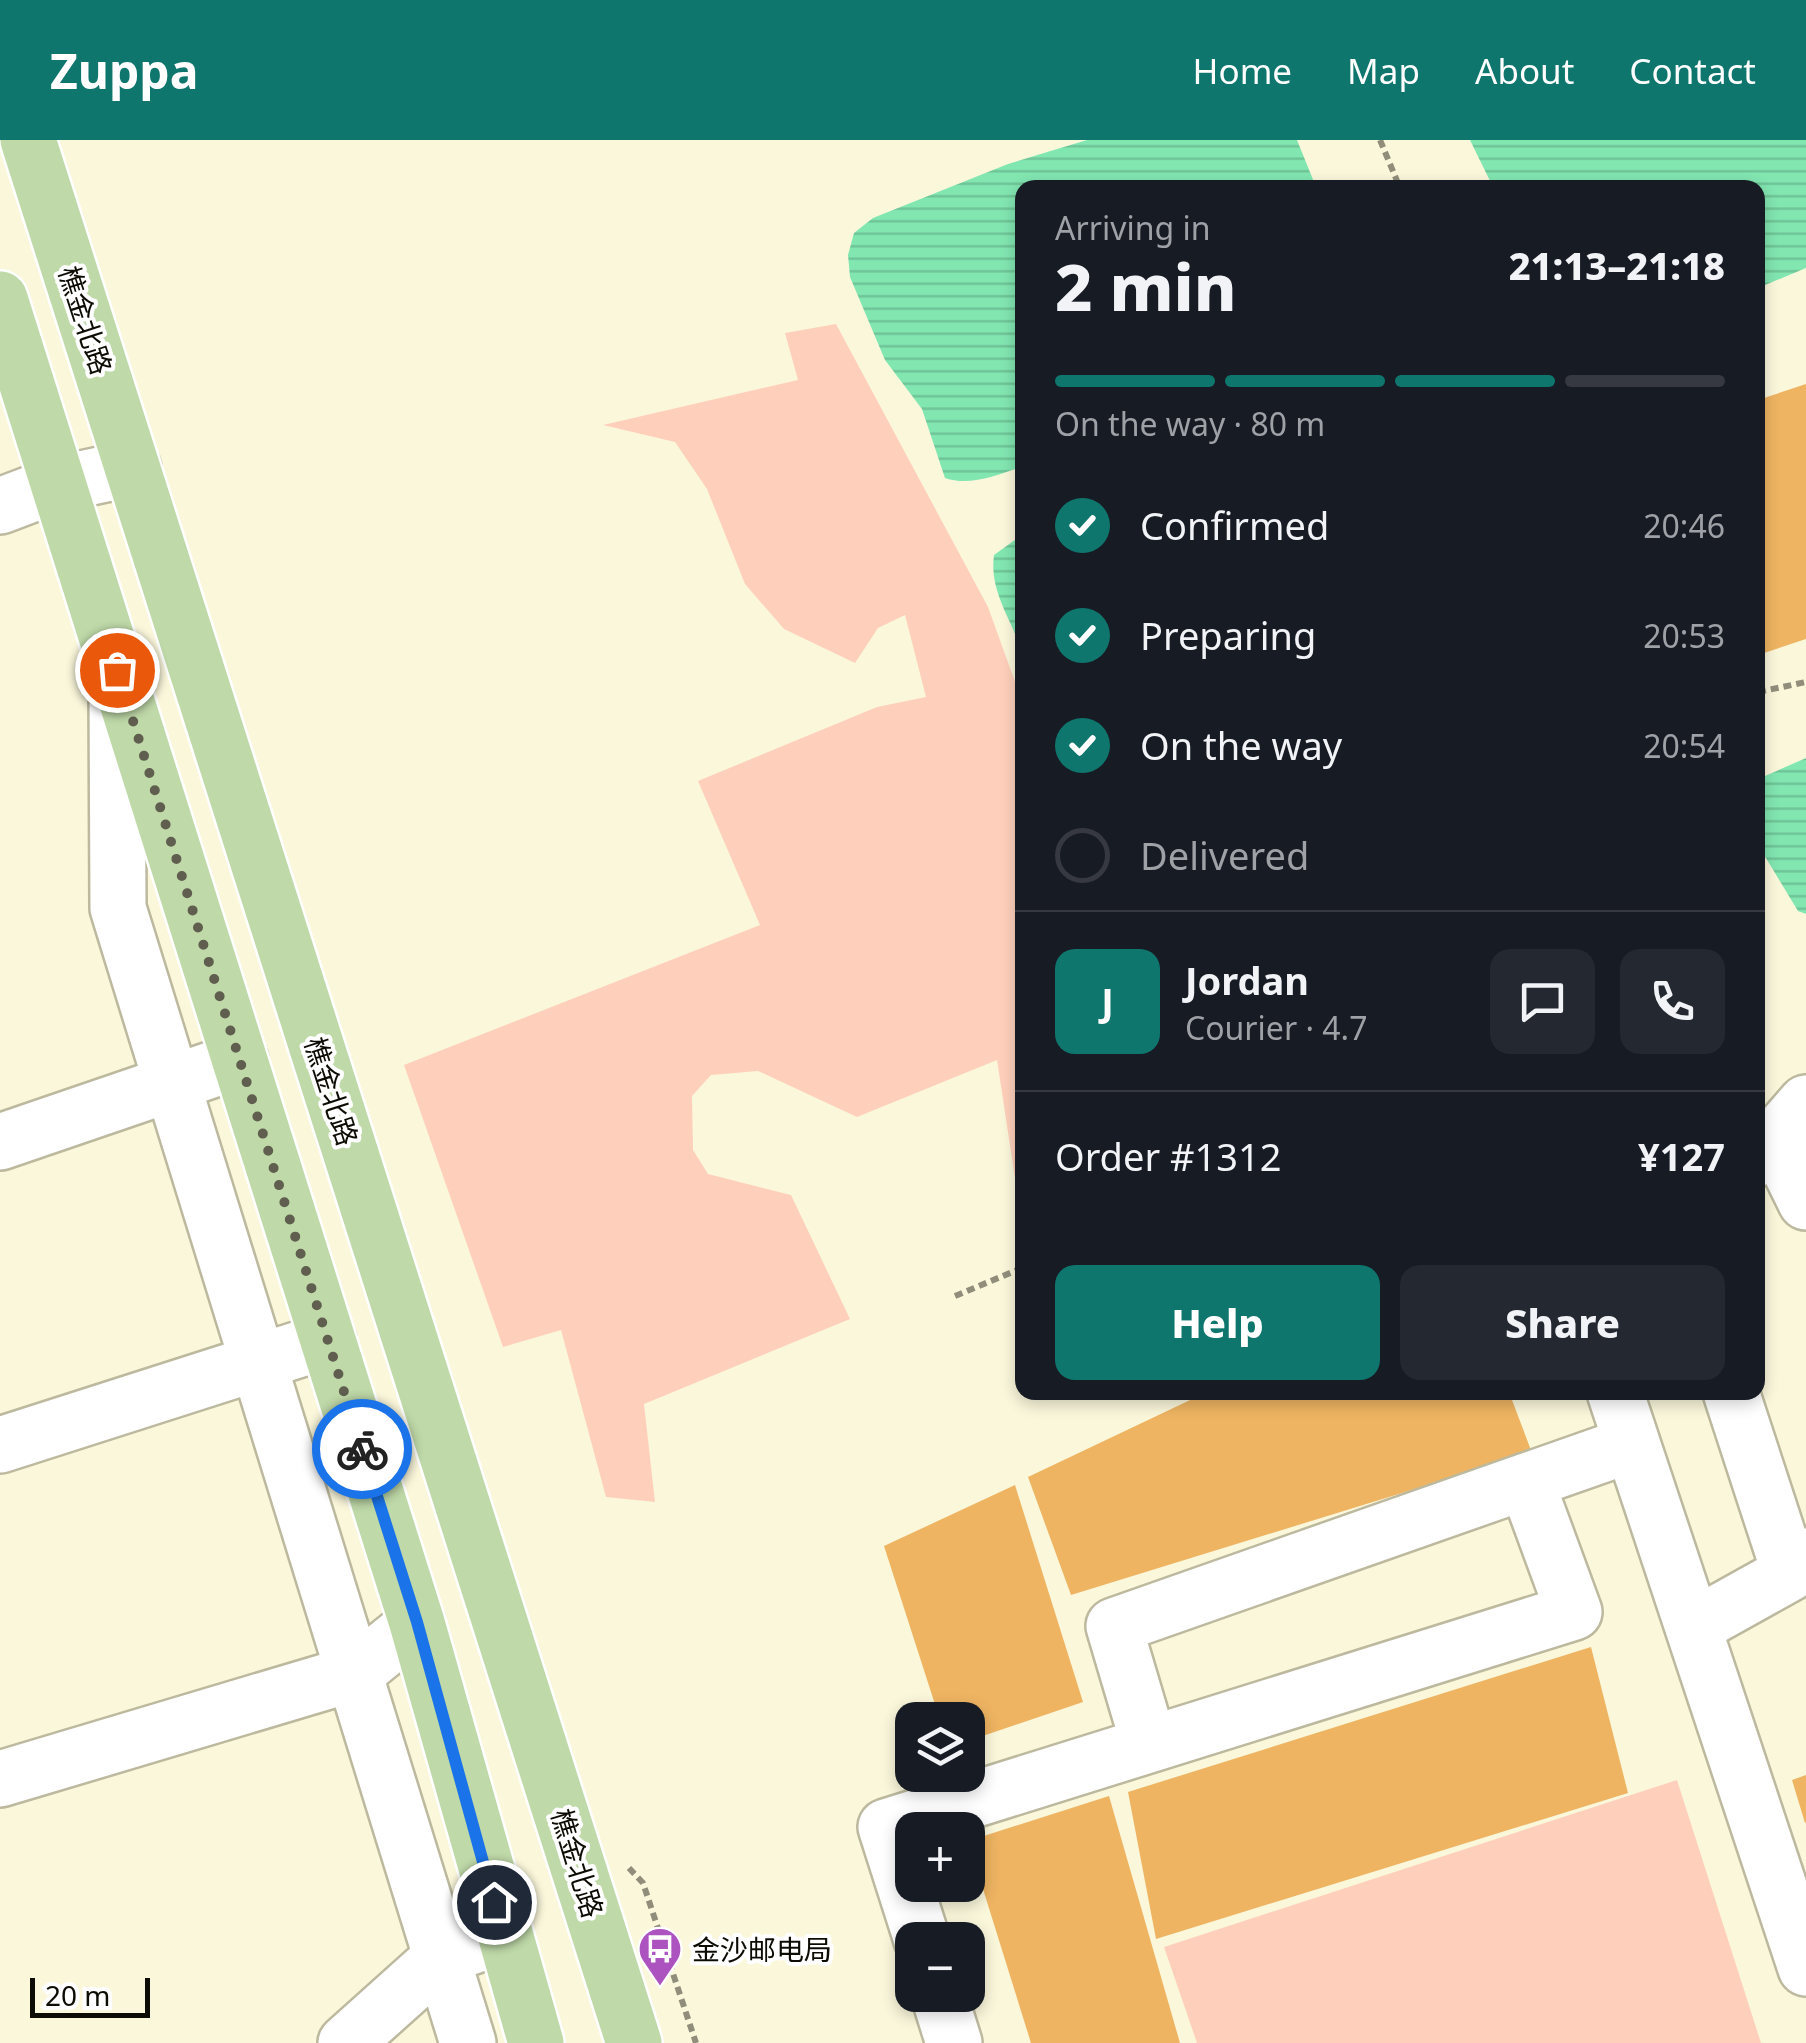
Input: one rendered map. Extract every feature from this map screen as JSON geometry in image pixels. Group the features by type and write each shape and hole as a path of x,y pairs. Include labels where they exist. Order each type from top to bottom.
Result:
{"main road":[{"name":"樵金北路","path":"28,140 634,2043"},
{"path":"0,299 417,1622 536,2043"},
{"path":"0,446 58,484"}],"street":[{"path":"0,506 58,484 133,468"},
{"path":"117,670 118,908 468,2043"},
{"path":"0,1142 240,1060"},
{"path":"1779,1133 1806,1202"},
{"path":"0,1445 328,1340"},
{"path":"1618,1400 1806,1968"},
{"path":"1692,1627 1798,1564 1734,1400"},
{"path":"1149,1744 1114,1626 1632,1444"},
{"path":"916,1922 886,1826 1574,1612 1526,1480"},
{"path":"0,1779 355,1673 417,1622"},
{"path":"346,2043 443,1956 504,1936"},
{"path":"944,2012 954,2043"}],"path":[{"path":"1380,140 1397,180"},
{"path":"1765,691 1806,682"},
{"path":"955,1296 1015,1271"}],"shaded area":[{"path":"1087,140 1297,140 1313,180 1015,180 1015,469 974,480 955,480 945,478 922,409 885,360 850,277 848,255 854,233 873,218 1008,164"},
{"path":"1470,140 1806,140 1806,268 1765,285 1765,180 1490,180"},
{"path":"836,324 988,607 1015,682 1015,1178 997,1060 857,1117 758,1071 711,1075 692,1096 693,1150 708,1174 791,1195 850,1319 644,1404 655,1502 606,1497 561,1330 503,1347 404,1065 760,925 698,781 877,707 926,697 905,615 878,628 855,663 784,629 745,584 707,489 675,442 603,425 798,380 785,333"},
{"path":"1015,540 1015,635 998,593 994,555"},
{"path":"1806,758 1806,914 1798,911 1765,857 1765,776"},
{"path":"1677,1780 1761,2043 1197,2043 1164,1947"}],"building":[{"path":"1806,384 1806,639 1765,653 1765,398"},
{"path":"1190,1400 1512,1400 1532,1453 1071,1595 1028,1477"},
{"path":"1015,1485 1083,1702 985,1735 985,1702 934,1702 884,1546"},
{"path":"1591,1647 1628,1793 1156,1939 1128,1792"},
{"path":"1806,1775 1806,1822 1805,1823 1792,1780"},
{"path":"1109,1796 1180,2043 1031,2043 985,1896 985,1836"}],"way so far":[{"path":"117,670 362,1449"}],"place":[{"name":"金沙邮电局","path":"660,1987"}],"route":[{"path":"362,1449 417,1622 494,1902"}]}
